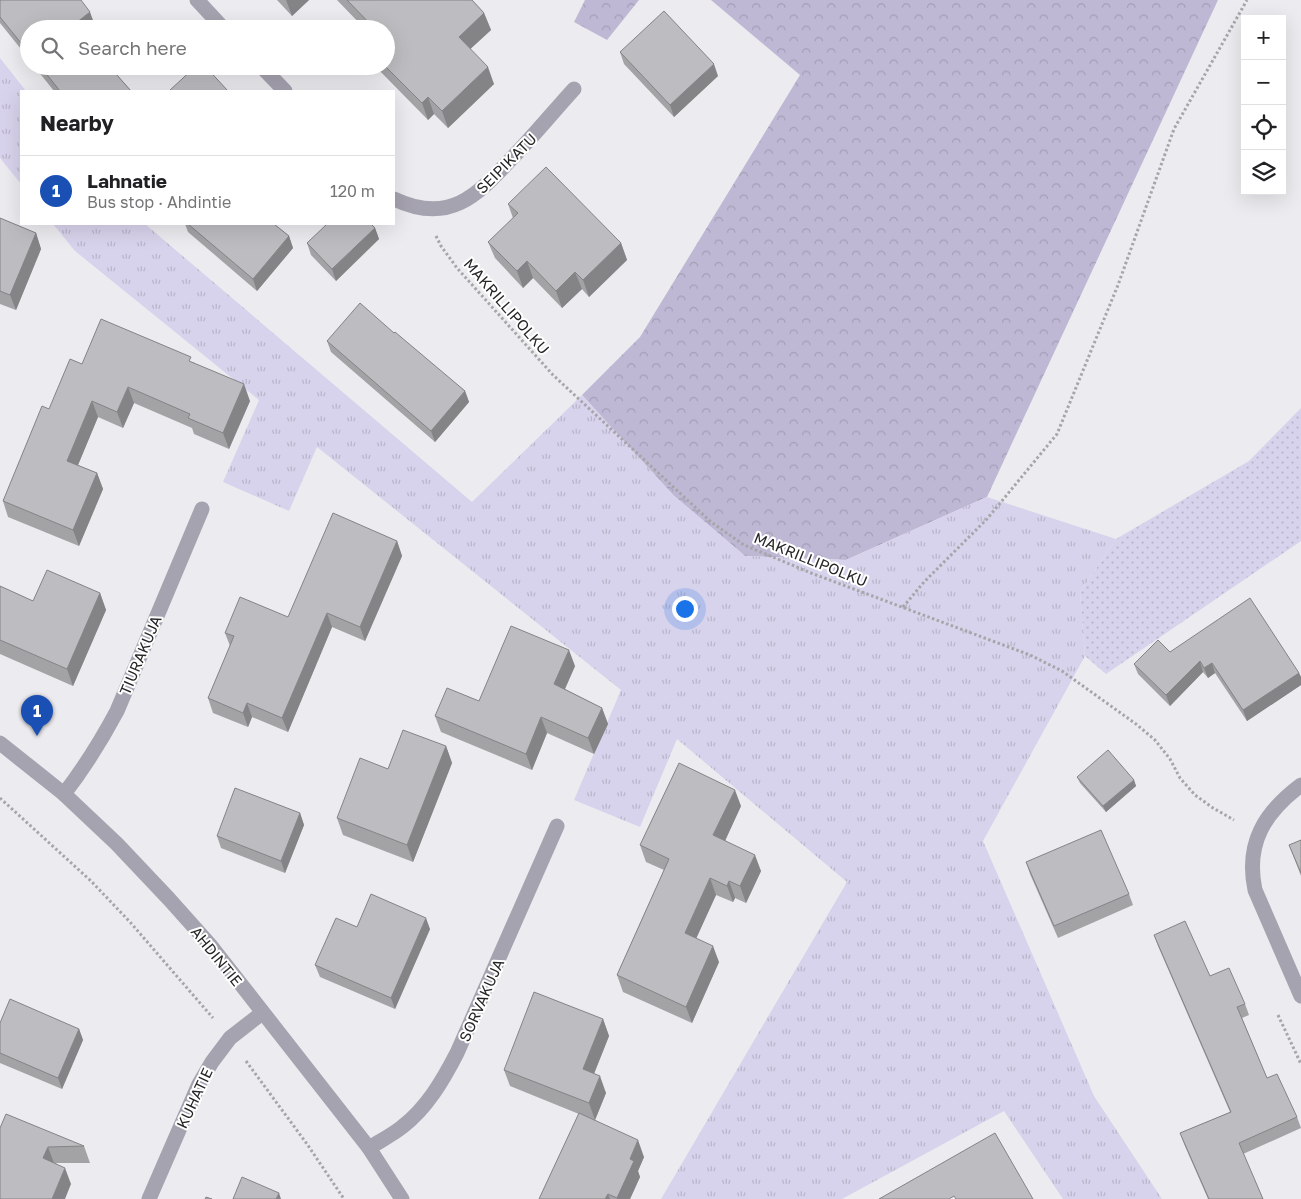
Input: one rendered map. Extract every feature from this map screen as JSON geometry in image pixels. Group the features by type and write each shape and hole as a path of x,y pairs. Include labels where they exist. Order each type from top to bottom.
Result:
{"street":[{"path":"197,0 216,20"},
{"path":"270,75 284,90"},
{"name":"SEIPIKATU","path":"395,200 408,206 425,209 444,208 463,202 481,191 574,89"},
{"name":"TIURAKUJA","path":"64,794 85,767 102,740 116,712 202,508"},
{"name":"AHDINTIE","path":"0,744 64,794 117,844 211,946 369,1148 402,1199"},
{"path":"1301,784 1283,798 1259,834 1252,854 1251,872 1255,890 1301,996"},
{"name":"SORVAKUJA","path":"369,1148 402,1127 423,1107 442,1082 458,1053 557,826"},
{"name":"KUHATIE","path":"150,1199 199,1084 212,1062 230,1038 262,1012"}],"path":[{"path":"903,607 924,582 987,519 1057,434 1118,285 1174,129 1247,0"},
{"name":"MAKRILLIPOLKU","path":"425,209 441,246 457,268 552,375 711,522 744,545 811,573 1030,655 1062,671 1136,724 1155,740 1170,759 1180,778 1195,795 1213,808 1259,834"},
{"path":"0,798 92,881 230,1038 307,1144 344,1199"}],"green space":[{"path":"585,0 639,0 607,40 574,22"},
{"path":"711,0 1218,0 987,497 846,560 745,556 673,495 582,395 640,337 800,75"},
{"path":"0,58 25,90 20,90 20,183 0,158"},
{"path":"54,225 146,225 472,502 582,395 673,495 745,556 846,560 987,497 1116,539 1080,592 1085,656 983,841 1094,1096 1162,1199 1063,1199 1004,1111 842,1199 661,1199 847,882 677,739 640,827 574,800 621,690 317,447 289,511 223,482 259,400 75,251"},
{"path":"1301,408 1301,541 1106,674 1085,656 1080,592 1116,539 1249,461"}],"building":[{"path":"0,0 81,0 90,12 80,20 20,20 20,42 0,17"},
{"path":"347,0 472,0 484,13 459,37 488,67 442,111 428,97 422,103 394,75 395,20 366,20"},
{"path":"664,11 714,64 670,105 620,52"},
{"path":"47,75 117,75 130,90 59,90"},
{"path":"186,75 213,75 227,90 170,90"},
{"path":"546,167 621,243 583,280 575,272 556,291 527,261 517,271 488,242 518,213 508,204"},
{"path":"0,218 36,233 10,295 0,291"},
{"path":"189,225 275,225 289,236 253,279"},
{"path":"326,225 372,225 375,228 332,269 307,243"},
{"path":"360,303 465,391 431,431 327,341"},
{"path":"101,319 191,357 189,361 244,384 223,433 188,418 190,414 128,387 117,412 92,401 67,461 97,473 73,530 3,501 42,406 49,409 70,359 82,364"},
{"path":"333,513 397,541 360,627 327,613 282,718 247,703 243,713 208,698 234,636 225,633 240,597 288,617"},
{"path":"47,570 100,593 67,669 0,640 0,586 33,601"},
{"path":"1250,598 1299,673 1243,710 1212,663 1204,668 1200,661 1166,695 1134,664 1158,640 1170,652"},
{"path":"511,626 569,650 554,684 602,708 588,738 541,717 526,754 435,716 447,688 479,701"},
{"path":"403,730 446,746 407,845 337,818 360,758 388,769"},
{"path":"1108,750 1134,780 1103,806 1077,777"},
{"path":"679,763 735,790 713,835 755,855 740,886 729,881 727,886 710,878 685,933 713,946 686,1007 617,975 669,859 640,845"},
{"path":"235,788 300,813 281,861 217,836"},
{"path":"1101,830 1129,894 1054,926 1026,862"},
{"path":"1301,840 1301,873 1289,845"},
{"path":"371,894 426,918 391,998 315,965 336,918 357,927"},
{"path":"1185,921 1210,976 1229,968 1245,1004 1237,1007 1267,1078 1277,1074 1297,1117 1239,1143 1263,1199 1209,1199 1180,1133 1231,1112 1154,935"},
{"path":"534,992 603,1019 583,1069 600,1076 589,1103 504,1070"},
{"path":"10,999 79,1029 58,1078 0,1053 0,1023"},
{"path":"579,1113 638,1140 630,1159 634,1161 617,1198 608,1194 605,1199 539,1199"},
{"path":"6,1114 84,1146 48,1147 43,1158 65,1168 52,1199 0,1199 0,1128"},
{"path":"995,1133 1033,1199 956,1199 954,1196 949,1199 879,1199"},
{"path":"242,1177 279,1193 276,1199 233,1199"}],"place":[{"name":"Lahnatie","path":"37,736"}]}
